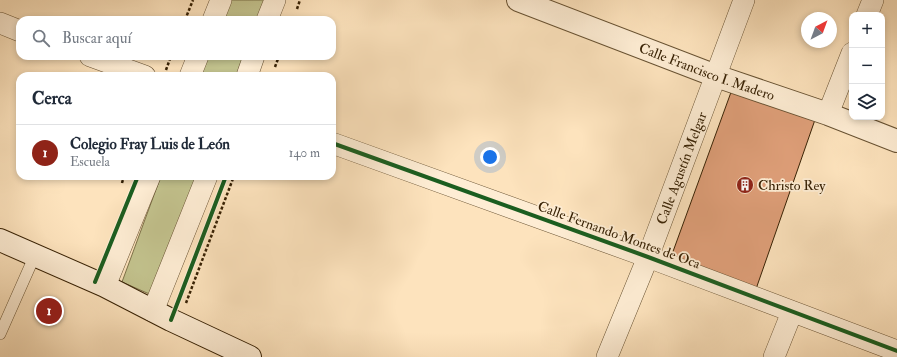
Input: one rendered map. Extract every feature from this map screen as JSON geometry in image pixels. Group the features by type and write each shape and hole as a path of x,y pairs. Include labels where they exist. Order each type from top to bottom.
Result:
{"street":[{"path":"215,16 222,0"},
{"path":"269,16 275,0"},
{"name":"Calle Francisco I. Madero","path":"518,0 716,76 828,114 897,140"},
{"name":"Calle Agustín Melgar","path":"607,357 648,257 744,0"},
{"path":"868,12 873,0"},
{"path":"0,24 16,30"},
{"path":"101,60 134,72"},
{"path":"192,72 196,60"},
{"path":"248,72 252,60"},
{"path":"828,114 849,61"},
{"name":"Calle Fernando Montes de Oca","path":"336,144 648,257 897,351"},
{"path":"105,286 148,180"},
{"path":"153,311 205,180"},
{"path":"0,240 105,286 178,324 250,357"},
{"path":"774,357 792,312"}],"lane":[{"path":"0,334 35,255"}],"path":[{"path":"187,16 193,0"},
{"path":"165,72 169,60"},
{"path":"178,324 232,180"}],"green space":[{"path":"226,0 275,0 269,16 220,16"},
{"path":"204,60 253,60 248,72 199,72"},
{"path":"160,180 208,180 163,300 122,282"}],"building":[{"name":"Christo Rey","path":"734,84 817,114 756,289 671,257"}],"cycle path":[{"path":"336,144 648,257 897,351"},
{"path":"95,282 136,180"},
{"path":"171,320 224,180"}],"place":[{"name":"Christo Rey","path":"745,185"},
{"name":"Colegio Fray Luis de León","path":"49,311"}]}
